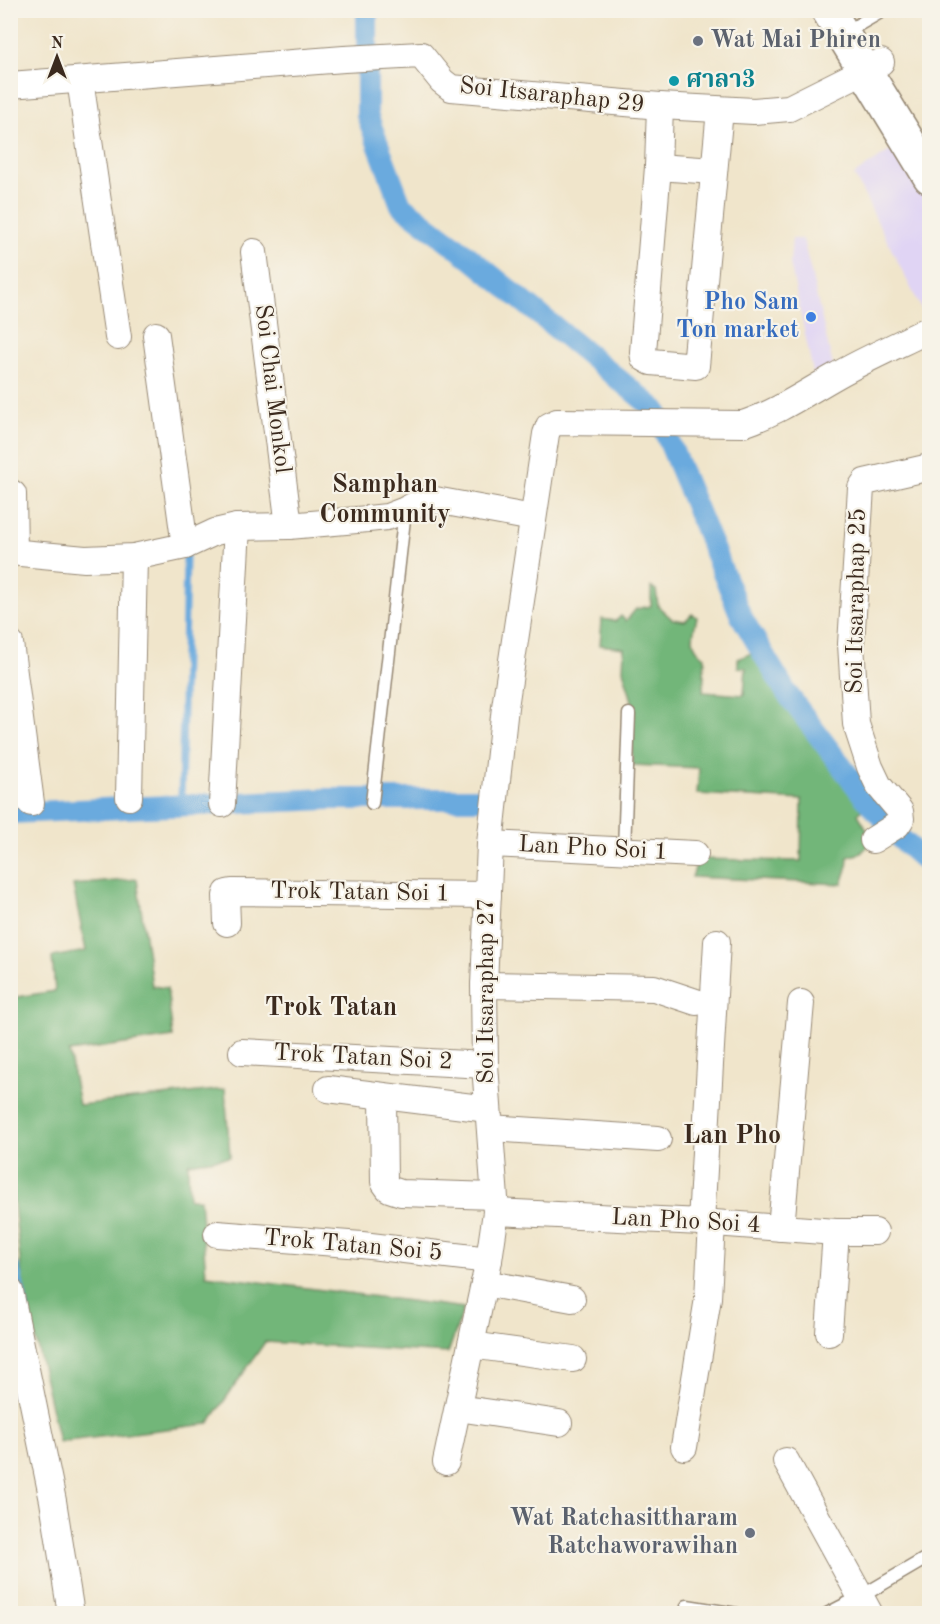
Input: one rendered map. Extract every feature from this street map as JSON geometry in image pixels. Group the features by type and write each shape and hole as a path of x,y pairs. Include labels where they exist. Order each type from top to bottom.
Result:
{"main road":[{"path":"828,10 930,139"},
{"path":"864,15 873,66 930,177"}],"street":[{"name":"Soi Itsaraphap 29","path":"10,85 422,55 442,81 452,88 660,106 754,111 789,108 873,66"},
{"path":"80,80 118,337"},
{"path":"660,106 658,167 643,352 644,358 651,362 696,366 720,110"},
{"path":"658,167 714,171"},
{"name":"Soi Chai Monkol","path":"254,252 289,526"},
{"name":"Soi Itsaraphap 27","path":"446,1462 487,1271 495,1204 485,1065 484,985 490,844 505,707 549,426 557,422 743,424 764,417 836,376 930,328"},
{"path":"156,335 184,546"},
{"name":"Soi Itsaraphap 25","path":"873,840 898,818 879,786 862,749 856,724 851,644 861,488 865,482 930,467"},
{"path":"10,492 13,494 12,552 85,559 134,557 184,546 215,532 237,527 289,526 387,517 424,500 533,518"},
{"path":"222,804 237,527"},
{"path":"129,797 134,557"},
{"path":"10,643 31,802"},
{"name":"Lan Pho Soi 1","path":"490,844 695,854"},
{"name":"Trok Tatan Soi 1","path":"228,923 226,896 227,893 232,892 488,895"},
{"path":"684,1447 708,1298 706,1223 717,942"},
{"path":"484,985 654,988 696,1002"},
{"path":"781,1228 801,1004"},
{"name":"Trok Tatan Soi 2","path":"242,1052 485,1065"},
{"path":"328,1089 383,1096 489,1119 658,1139"},
{"name":"Lan Pho Soi 4","path":"383,1096 384,1182 389,1189 401,1193 706,1223 836,1232 875,1232"},
{"path":"829,1333 836,1232"},
{"name":"Trok Tatan Soi 5","path":"217,1234 362,1245 487,1271 572,1299"},
{"path":"10,1291 53,1501 71,1614"},
{"path":"471,1345 573,1359"},
{"path":"458,1408 559,1422"},
{"path":"786,1461 865,1605"}],"lane":[{"path":"372,802 405,510"},
{"path":"624,850 629,714"},
{"path":"827,1614 865,1605 930,1556"},
{"path":"687,1614 687,1606 737,1614"}],"shaded area":[{"path":"897,146 929,198 929,324 854,175"},
{"name":"Pho Sam Ton market","path":"792,239 803,239 834,370 814,377 790,263"}],"green space":[{"path":"651,587 656,590 658,606 672,619 685,621 692,614 697,617 693,639 696,648 705,657 703,692 744,695 746,668 738,667 738,659 752,653 759,666 863,808 858,814 873,840 861,853 848,857 842,884 692,877 698,859 801,861 802,800 697,794 699,768 632,765 632,701 623,670 624,648 600,645 602,619 616,621 621,616 626,621 636,609 651,606"},
{"path":"137,879 152,986 167,988 173,1037 69,1052 79,1105 225,1089 230,1157 188,1163 189,1199 200,1199 206,1275 464,1308 448,1353 265,1342 208,1424 59,1442 22,1278 11,1177 11,998 55,991 52,957 86,951 73,885"}],"waterway":[{"path":"367,10 367,115 401,205 469,257 656,410 741,616 786,692 866,799 901,839 930,865"},
{"path":"181,805 186,557"},
{"path":"10,813 328,799 484,799"},
{"path":"10,1271 18,1308"}],"place":[{"name":"Wat Mai Phiren","path":"698,41"},
{"name":"ศาลา3","path":"674,81"},
{"name":"Pho Sam Ton market","path":"811,317"},
{"name":"Wat Ratchasittharam Ratchaworawihan","path":"750,1533"}],"district":[{"name":"Samphan Community","path":"385,500"},
{"name":"Trok Tatan","path":"331,1008"},
{"name":"Lan Pho","path":"732,1136"}]}
